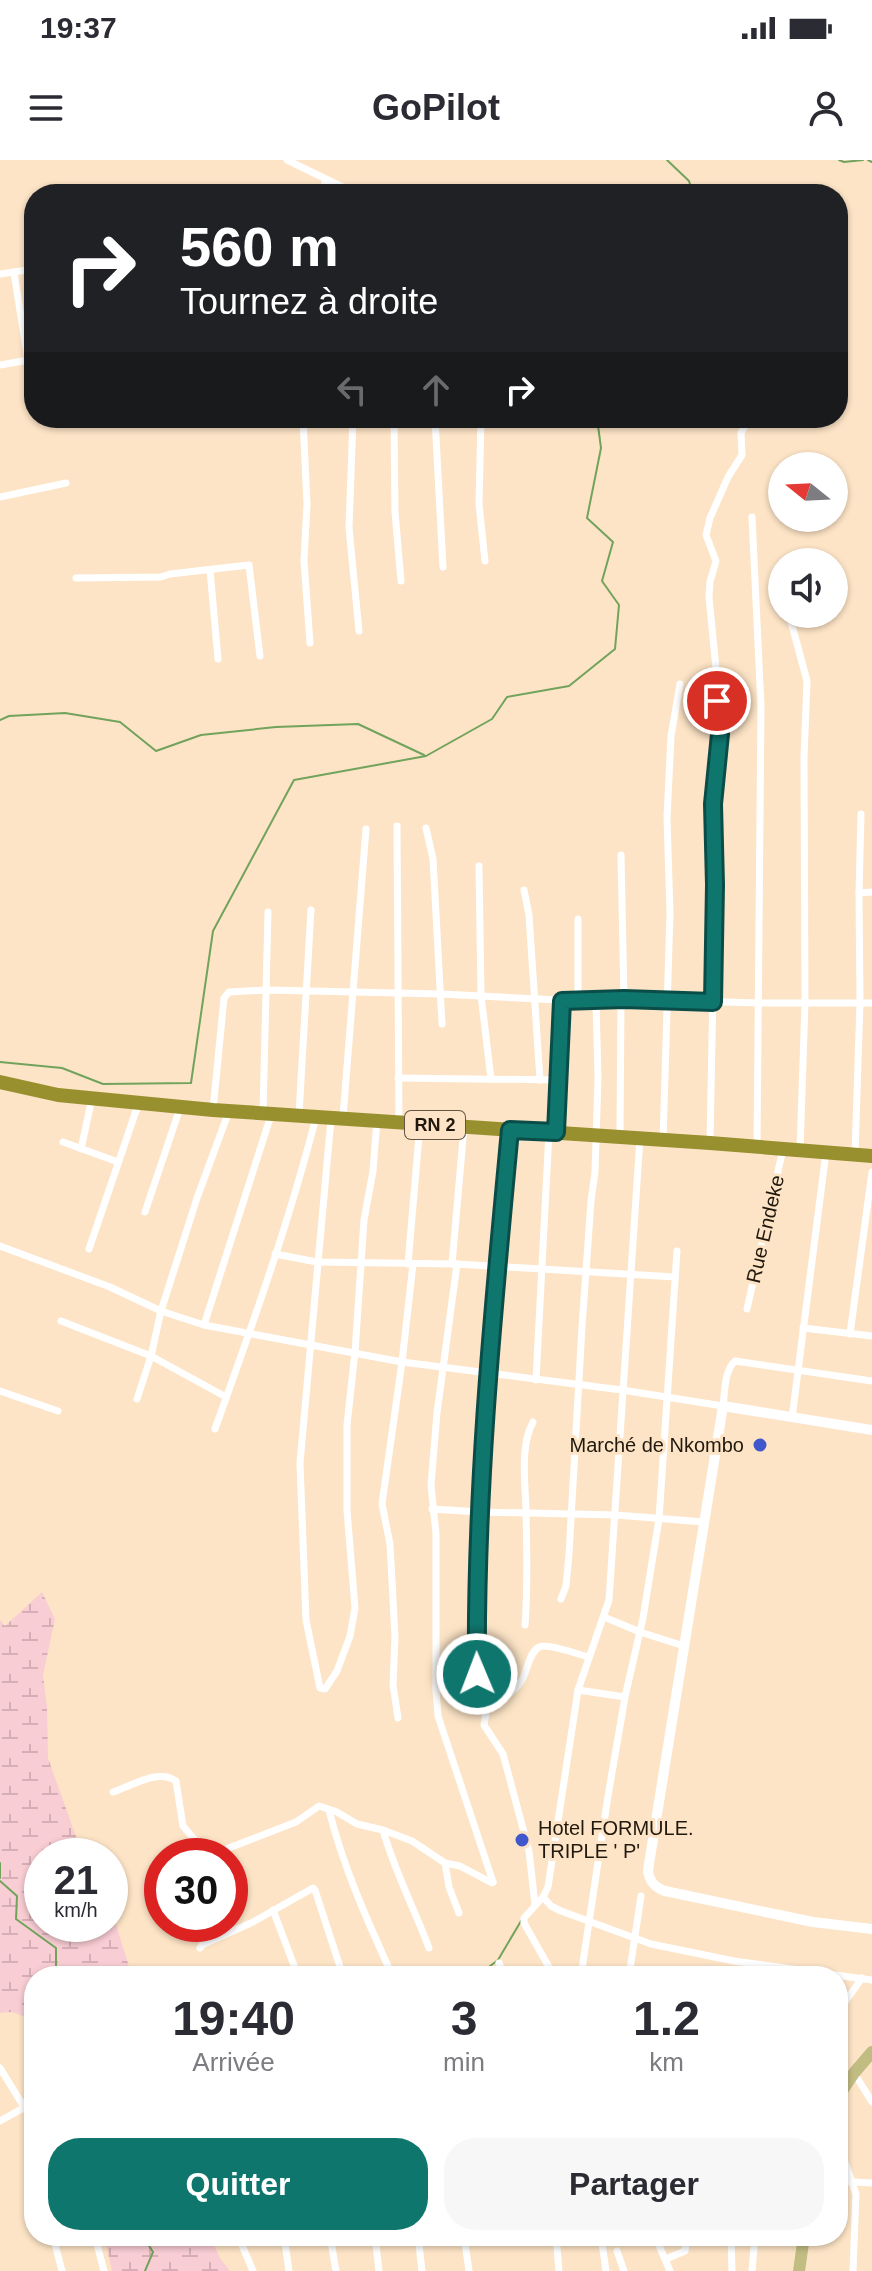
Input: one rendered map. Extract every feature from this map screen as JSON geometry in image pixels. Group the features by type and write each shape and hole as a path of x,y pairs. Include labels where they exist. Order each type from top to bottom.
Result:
{"highway":[{"name":"RN 2","path":"0,1082 36,1091 213,1110 377,1119 872,1156"}],"main road":[{"path":"848,2082 872,2052"},
{"path":"799,2271 803,2246"}],"street":[{"path":"287,160 335,184"},
{"path":"325,184 326,180"},
{"path":"0,274 24,271"},
{"path":"14,273 24,324"},
{"path":"0,365 24,361"},
{"path":"303,428 307,504 304,561 310,643"},
{"path":"353,428 349,528 359,631"},
{"path":"394,428 395,512 401,581"},
{"path":"436,428 443,567"},
{"path":"481,428 479,504 485,561"},
{"path":"710,1143 715,885 713,804 720,734 709,597 716,561 706,535 728,477 742,455 744,428"},
{"path":"0,497 66,483"},
{"path":"752,517 761,706 757,1147"},
{"path":"76,578 161,577 249,565 260,656"},
{"path":"210,570 218,659"},
{"path":"793,628 807,681 804,757 805,1003 800,1151"},
{"path":"663,1140 670,913 667,818 671,736 680,684"},
{"path":"855,1154 861,814"},
{"path":"397,826 399,1122"},
{"path":"426,828 433,859 442,1024"},
{"path":"366,829 353,993 330,1116 300,1463 306,1620 320,1688 325,1689 337,1671 350,1636 355,1608 347,1510 348,1417 364,1220 373,1171 377,1119"},
{"path":"620,1136 621,855"},
{"path":"479,866 481,995 491,1079"},
{"path":"524,890 529,915 540,1080"},
{"path":"859,893 872,892"},
{"path":"299,1114 311,910"},
{"path":"204,1325 267,1113 268,912"},
{"path":"578,919 578,1001"},
{"path":"213,1110 224,998 229,992 267,990 481,995 562,1001 872,1003"},
{"path":"536,1380 542,1269 559,1080 562,1001"},
{"path":"561,1599 567,1576 597,1135 596,1001"},
{"path":"398,1078 559,1080"},
{"path":"81,1149 92,1098"},
{"path":"89,1249 139,1102"},
{"path":"145,1212 180,1106"},
{"path":"137,1399 197,1198 229,1111"},
{"path":"215,1429 299,1184 330,1116"},
{"path":"398,1718 393,1685 395,1637 390,1544 382,1504 402,1362 420,1124"},
{"path":"248,1840 296,1822 319,1806 357,1824 412,1841 445,1863 460,1866 493,1883 437,1711 436,1534 431,1485 454,1264 464,1127"},
{"path":"510,1130 487,1372 477,1674 487,1708 484,1725 503,1754 529,1851 535,1905"},
{"path":"548,1966 524,1923 525,1915 543,1897 550,1877 578,1690 609,1600 640,1138"},
{"path":"63,1142 118,1162"},
{"name":"Rue Endeke","path":"747,1309 783,1149"},
{"path":"792,1418 826,1152"},
{"path":"850,1334 872,1172"},
{"path":"0,1246 110,1287 161,1311 204,1325 402,1362 622,1390 872,1430"},
{"path":"583,1966 625,1697 640,1632 659,1519 677,1251"},
{"path":"275,1254 317,1262 454,1264 675,1277"},
{"path":"61,1321 151,1356 226,1397"},
{"path":"803,1328 872,1336"},
{"path":"872,1381 735,1361 731,1364 648,1870 651,1881 665,1891 813,1922 872,1929"},
{"path":"0,1391 58,1411"},
{"path":"525,1625 527,1442 533,1422"},
{"path":"432,1509 616,1515 704,1522"},
{"path":"604,1617 684,1646"},
{"path":"487,1708 517,1686 540,1647 547,1646 588,1657"},
{"path":"578,1690 625,1697"},
{"path":"113,1792 152,1777 173,1778 183,1826 193,1838"},
{"path":"329,1810 346,1864 388,1966"},
{"path":"383,1830 429,1948"},
{"path":"445,1863 449,1887 459,1913"},
{"path":"248,1920 310,1889 315,1890 340,1966"},
{"path":"631,1966 641,1896"},
{"path":"543,1897 561,1911 635,1940 774,1966"},
{"path":"273,1910 294,1966"},
{"path":"200,1948 207,1942"},
{"path":"848,1976 872,1980"},
{"path":"848,1998 862,1978"},
{"path":"0,2068 24,2106"},
{"path":"854,2073 872,2102"},
{"path":"0,2121 24,2109"},
{"path":"848,2171 856,2194 853,2271"},
{"path":"848,2182 872,2183"},
{"path":"56,2246 62,2271"},
{"path":"98,2246 104,2271"},
{"path":"242,2246 253,2271"},
{"path":"285,2246 289,2271"},
{"path":"332,2246 336,2271"},
{"path":"376,2246 379,2271"},
{"path":"419,2246 422,2271"},
{"path":"465,2246 469,2271"},
{"path":"557,2246 559,2271"},
{"path":"602,2246 606,2271"},
{"path":"660,2246 670,2271"},
{"path":"666,2259 685,2251 686,2246"},
{"path":"731,2246 732,2271"},
{"path":"752,2271 754,2246"},
{"path":"617,2251 624,2271"}],"green space":[{"path":"42,1592 55,1619 43,1675 48,1758 77,1838 24,1838 24,1942 121,1942 129,1966 24,1966 24,2016 12,2012 0,2013 0,1620 5,1626"},
{"path":"106,2246 215,2246 230,2271 112,2271"}],"waterway":[{"path":"667,160 690,184"},
{"path":"839,160 863,160"},
{"path":"868,160 872,162"},
{"path":"0,1062 62,1068 103,1084 191,1083 213,931 294,780 426,756 492,719 507,697 569,686 615,649 619,605 602,581 613,542 587,518 601,448 598,428"},
{"path":"0,720 9,716 65,713 120,722 156,751 201,735 276,727 358,724 424,755"},
{"path":"0,1863 0,1878"},
{"path":"0,1881 17,1896 16,1919 56,1948 56,1966"},
{"path":"490,1966 498,1960 521,1921"},
{"path":"145,2271 153,2252 149,2246"}],"place":[{"name":"Marché de Nkombo","path":"760,1445"},
{"name":"Hotel FORMULE. TRIPLE ' P'","path":"522,1840"}],"route":[{"path":"477,1674 487,1372 510,1130 556,1132 562,1001 624,999 713,1002 713,804 720,734 717,701"}]}
